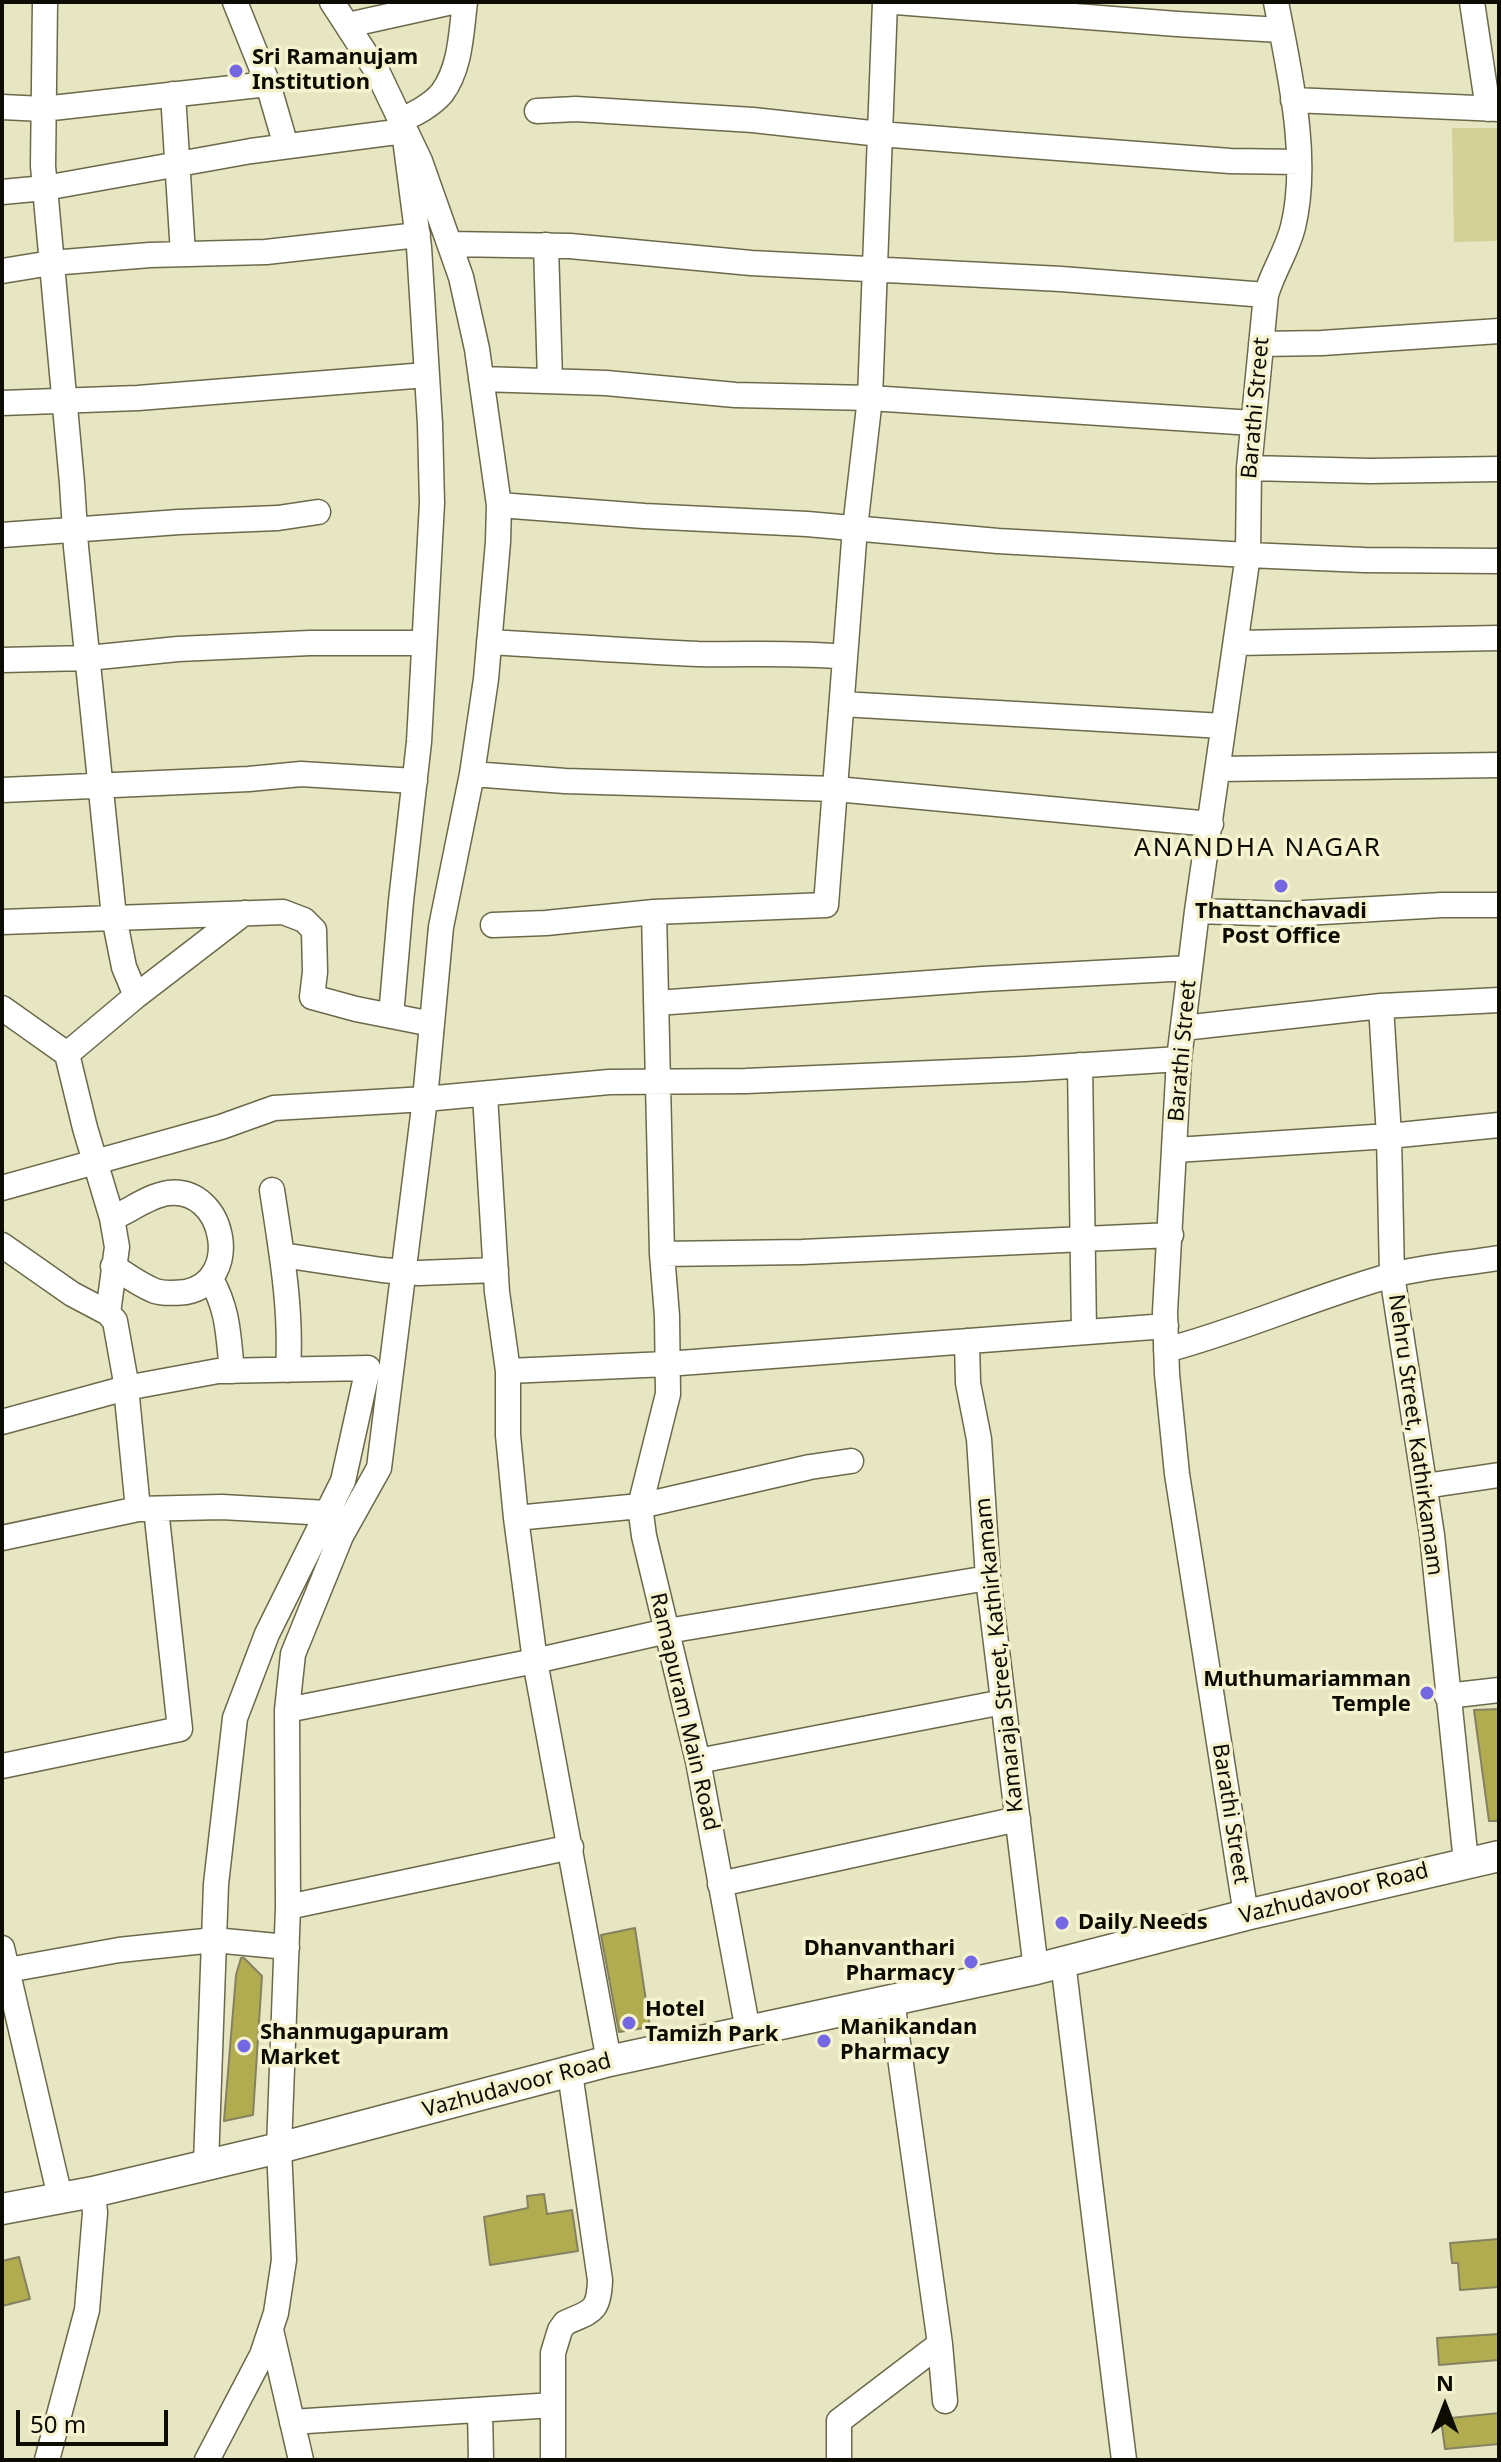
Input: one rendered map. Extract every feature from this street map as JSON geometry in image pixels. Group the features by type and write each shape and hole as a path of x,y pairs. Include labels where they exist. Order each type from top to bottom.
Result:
{"main road":[{"name":"Vazhudavoor Road","path":"2,2209 93,2192 279,2148 609,2061 1050,1965 1499,1856"}],"street":[{"path":"45,2 43,109 51,263 114,917 124,967 136,996"},
{"path":"235,2 268,84 286,146"},
{"path":"207,2460 262,2355 276,2313 284,2260 279,2148 288,1907 287,1710 293,1654 341,1536 379,1468 425,1099 441,927 472,774 489,642 499,505 481,379 461,277 420,161 378,73 332,2"},
{"path":"348,25 452,2"},
{"path":"2,192 45,188 402,126 441,93 458,62 465,2"},
{"path":"493,925 654,912 826,905 855,528 870,398 885,2"},
{"path":"896,2 1281,30"},
{"name":"Barathi Street","path":"1246,1915 1177,1474 1166,1338 1179,1059 1248,555 1249,468 1266,295 1294,226 1300,177 1293,100 1276,2"},
{"path":"1293,100 1494,109 1472,2"},
{"path":"2,107 43,109 268,84"},
{"path":"173,94 183,254"},
{"path":"537,111 576,109 753,120 880,134 1230,161 1299,162"},
{"path":"391,1016 415,781 432,503 418,235 402,126"},
{"path":"2,271 51,263 266,252 418,235"},
{"path":"450,244 546,245 751,263 1061,279 1266,295"},
{"path":"546,245 550,381"},
{"path":"1261,344 1499,331"},
{"path":"2,403 138,398 426,375"},
{"path":"481,379 680,388 735,395 870,398 1253,423"},
{"path":"1249,468 1370,471 1499,469"},
{"path":"499,505 855,528 998,541 1364,560 1499,561"},
{"path":"2,535 278,518 318,512"},
{"path":"1236,643 1499,638"},
{"path":"489,642 653,652 805,653 845,657"},
{"path":"2,660 88,658 273,644 424,643"},
{"path":"842,704 1223,726"},
{"path":"1218,769 1499,765"},
{"path":"2,790 301,774 415,781"},
{"path":"472,774 565,781 836,789 1211,824"},
{"path":"1197,911 1287,914 1442,905 1499,905"},
{"path":"2,922 283,912 304,920 314,930 312,997 432,1024"},
{"name":"Ramapuram Main Road","path":"654,912 668,1394 640,1506 644,1536 698,1761 748,2031"},
{"path":"67,1054 244,913"},
{"path":"657,1003 983,979 1190,968"},
{"path":"1183,1028 1381,1006 1499,1000"},
{"name":"Nehru Street, Kathirkamam","path":"1381,1006 1389,1136 1392,1275 1432,1535 1466,1862"},
{"path":"2,1008 67,1054 112,1218 117,1247 108,1313"},
{"path":"2,1188 221,1127 274,1108 658,1080 746,1081 1179,1059"},
{"path":"1080,1065 1084,1332"},
{"path":"485,1095 496,1270 508,1371 508,1435 516,1518 535,1661 609,2061"},
{"path":"1176,1150 1389,1136 1499,1125"},
{"path":"272,1190 290,1341 288,1370"},
{"path":"112,1218 167,1193 184,1194 198,1200 210,1211 221,1243 219,1260 211,1279 189,1291 158,1292 135,1282 113,1266"},
{"path":"662,1254 802,1252 1171,1235"},
{"path":"2,1245 72,1294 108,1313 115,1321 180,1729 2,1766"},
{"path":"282,1255 402,1271 496,1270"},
{"path":"508,1371 667,1364 1084,1332 1211,1338 1392,1275 1499,1258"},
{"path":"211,1279 228,1322 232,1371"},
{"name":"Kamaraja Street, Kathirkamam","path":"967,1341 968,1383 979,1439 988,1578 1018,1819 1050,1965 1124,2460"},
{"path":"2,1422 126,1388 218,1371 368,1368 343,1481 267,1634 235,1718 216,1884 206,2164"},
{"path":"516,1518 640,1506 810,1467 851,1461"},
{"path":"1425,1486 1499,1475"},
{"path":"2,1538 147,1509 222,1507 327,1513"},
{"path":"287,1710 535,1661 667,1631 988,1578"},
{"path":"1447,1696 1499,1690"},
{"path":"698,1761 1003,1702"},
{"path":"720,1884 1018,1819"},
{"path":"288,1907 571,1847"},
{"path":"60,2197 4,1963 214,1940 287,1947"},
{"path":"892,2000 940,2344 945,2401"},
{"path":"553,2460 553,2353 565,2323 591,2312 600,2295 570,2073"},
{"path":"47,2460 87,2310 95,2213 93,2192"},
{"path":"271,2330 301,2460"},
{"path":"839,2460 839,2421 940,2344"},
{"path":"292,2422 553,2405"},
{"path":"480,2410 481,2460"}],"shaded area":[{"path":"1452,128 1499,128 1499,241 1454,242"}],"building":[{"path":"1499,1709 1499,1821 1489,1821 1474,1710"},
{"path":"635,1928 650,2027 619,2032 601,1935"},
{"name":"Shanmugapuram Market","path":"241,1958 262,1976 253,2115 224,2121 236,1975"},
{"path":"544,2194 547,2214 572,2210 578,2251 490,2265 484,2217 528,2208 527,2196"},
{"path":"1499,2239 1499,2287 1460,2290 1458,2263 1452,2263 1450,2243"},
{"path":"19,2257 30,2299 2,2306 2,2261"},
{"path":"1499,2334 1499,2360 1439,2365 1437,2338"},
{"path":"1499,2413 1499,2444 1445,2449 1441,2419"}],"place":[{"name":"Sri Ramanujam Institution","path":"236,71"},
{"name":"Thattanchavadi Post Office","path":"1281,886"},
{"name":"Muthumariamman Temple","path":"1427,1693"},
{"name":"Daily Needs","path":"1062,1923"},
{"name":"Dhanvanthari Pharmacy","path":"971,1962"},
{"name":"Hotel Tamizh Park","path":"629,2023"},
{"name":"Manikandan Pharmacy","path":"824,2041"},
{"name":"Shanmugapuram Market","path":"244,2046"}],"district":[{"name":"ANANDHA NAGAR","path":"1258,849"}]}
